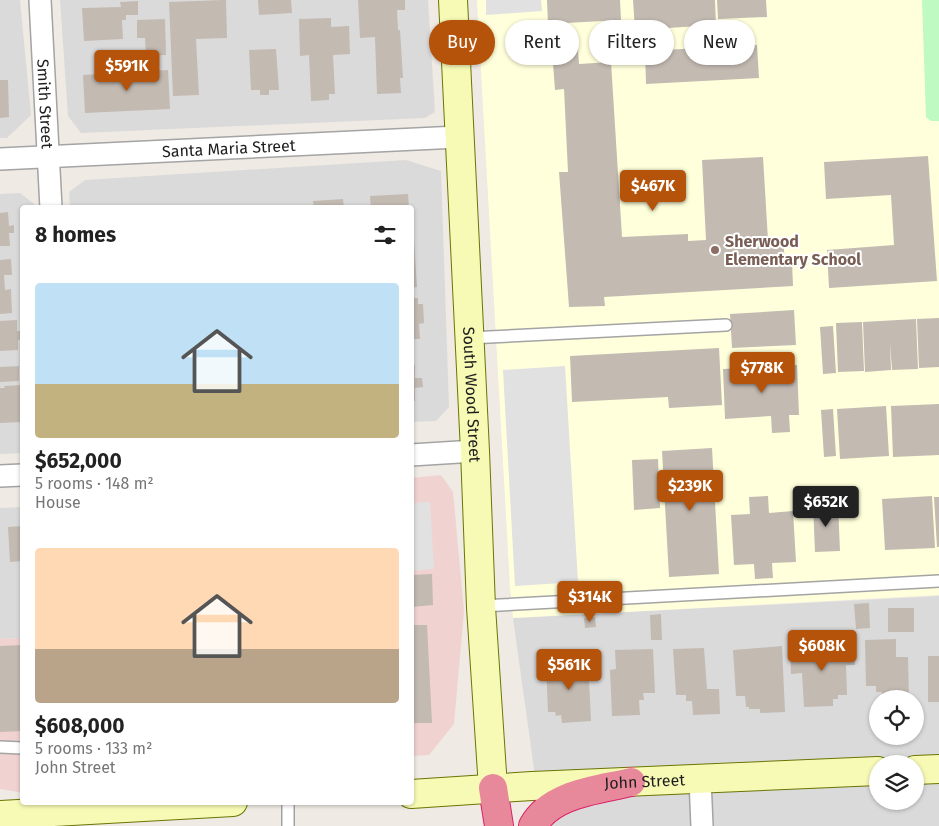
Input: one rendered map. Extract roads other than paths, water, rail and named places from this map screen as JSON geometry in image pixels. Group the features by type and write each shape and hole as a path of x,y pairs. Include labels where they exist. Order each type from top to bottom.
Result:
{"highway":[{"path":"533,826 545,810 561,800 631,782"},
{"path":"492,788 492,826"},
{"path":"492,788 499,826"}],"street":[{"name":"Smith Street","path":"40,0 51,205"},
{"name":"South Wood Street","path":"452,0 481,606 492,788"},
{"name":"Santa Maria Street","path":"0,159 458,137"},
{"path":"414,454 475,451"},
{"path":"0,476 20,475"},
{"path":"924,770 939,770"},
{"name":"John Street","path":"414,794 492,788 869,771"},
{"path":"700,779 702,826"},
{"path":"0,815 73,807 148,805"}],"lane":[{"path":"469,338 726,325"},
{"path":"481,606 939,581"},
{"path":"0,747 20,748"},
{"path":"288,805 288,826"}],"place":[{"name":"Sherwood Elementary School","path":"715,250"}]}
